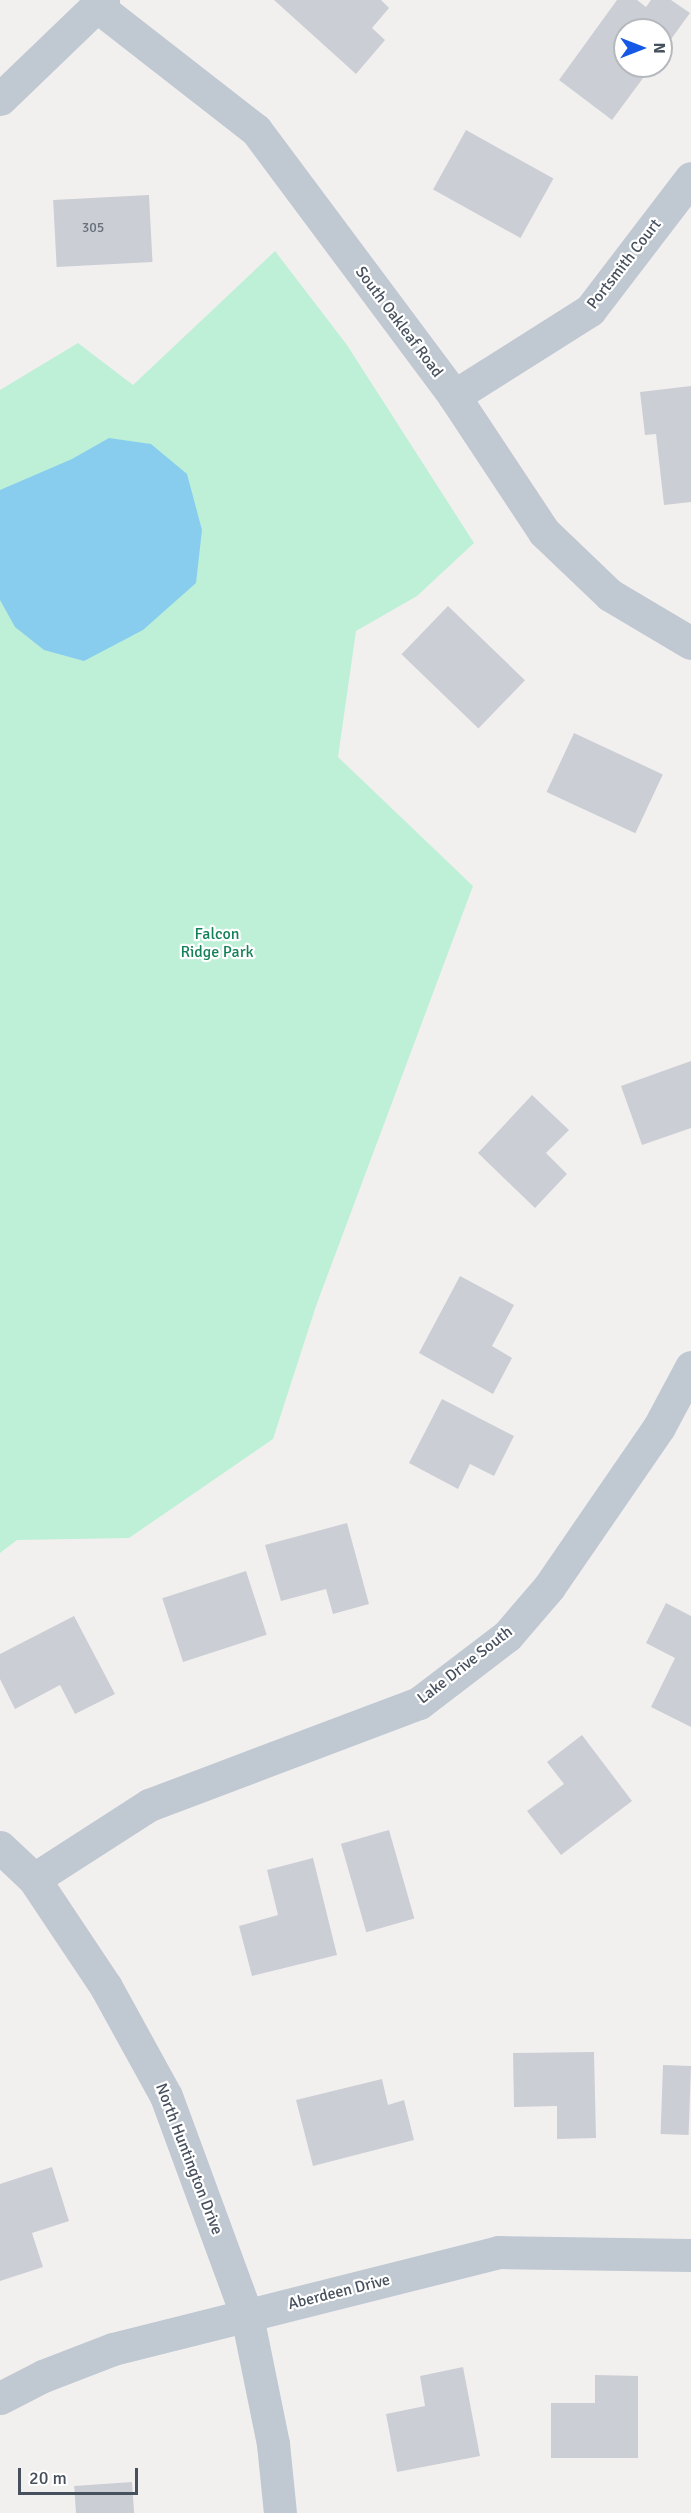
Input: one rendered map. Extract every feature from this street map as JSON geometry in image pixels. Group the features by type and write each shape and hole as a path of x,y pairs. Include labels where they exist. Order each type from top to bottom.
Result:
{"street":[{"path":"0,99 100,4"},
{"name":"South Oakleaf Road","path":"100,4 255,130 454,396 544,532 610,595 691,643"},
{"name":"Portsmith Court","path":"454,396 590,310 691,178"},
{"name":"Lake Drive South","path":"34,1879 149,1805 419,1703 507,1635 549,1587 659,1427 691,1367"},
{"name":"North Huntington Drive","path":"0,1847 34,1879 106,1987 157,2078 201,2185 247,2316 273,2444 280,2513"},
{"name":"Aberdeen Drive","path":"0,2398 43,2376 113,2349 498,2252 691,2255"}],"green space":[{"name":"Falcon Ridge Park","path":"275,251 347,345 474,543 417,596 356,631 338,757 473,886 316,1306 273,1439 129,1538 17,1540 0,1553 0,390 78,343 133,385"}],"water":[{"path":"109,438 151,444 187,474 202,530 196,583 143,630 84,661 44,650 15,627 0,600 0,490 72,459"}],"building":[{"path":"274,0 381,0 389,8 372,28 385,40 356,74"},
{"path":"617,0 637,0 646,7 651,0 671,0 690,13 673,36 673,18 613,18 613,78 643,78 612,120 559,80"},
{"path":"466,130 553,178 520,238 433,189"},
{"path":"149,195 153,262 57,267 53,200"},
{"path":"691,386 691,502 664,505 656,434 645,435 640,392"},
{"path":"448,606 525,680 478,729 401,654"},
{"path":"574,733 663,774 635,833 547,792"},
{"path":"691,1061 691,1128 642,1145 621,1086"},
{"path":"532,1095 569,1130 546,1153 567,1174 535,1208 478,1153"},
{"path":"460,1276 514,1305 492,1346 512,1358 493,1394 419,1353"},
{"path":"442,1399 514,1436 494,1476 470,1464 458,1489 409,1463"},
{"path":"347,1523 369,1604 333,1614 326,1589 281,1601 265,1545"},
{"path":"246,1571 267,1635 183,1662 162,1598"},
{"path":"666,1603 691,1616 691,1727 651,1707 675,1658 646,1643"},
{"path":"74,1616 115,1694 75,1714 60,1685 15,1709 0,1679 0,1654"},
{"path":"582,1735 632,1801 561,1855 527,1811 564,1784 547,1762"},
{"path":"389,1830 414,1918 366,1932 341,1844"},
{"path":"313,1858 337,1955 252,1976 239,1926 278,1915 267,1870"},
{"path":"594,2052 596,2138 557,2139 557,2106 514,2107 513,2053"},
{"path":"663,2065 691,2066 689,2135 661,2134"},
{"path":"382,2079 388,2105 404,2100 414,2140 313,2166 296,2100"},
{"path":"52,2167 69,2221 32,2233 43,2267 0,2281 0,2184"},
{"path":"463,2367 480,2456 397,2472 386,2414 425,2406 420,2376"},
{"path":"595,2375 638,2376 638,2458 551,2458 551,2403 595,2403"},
{"path":"132,2482 134,2513 76,2513 74,2486"}]}
